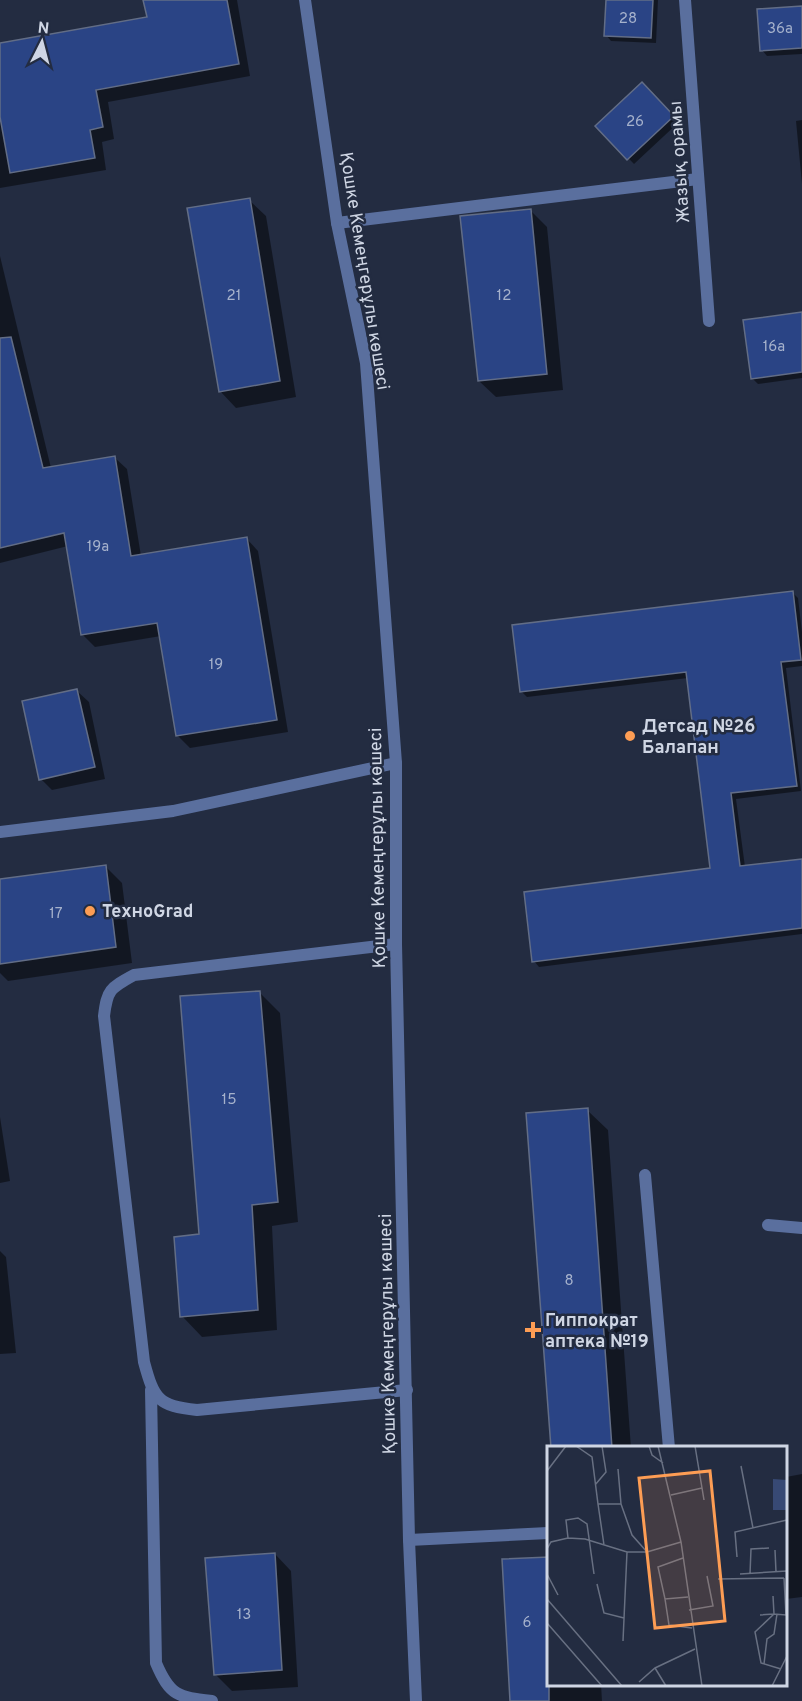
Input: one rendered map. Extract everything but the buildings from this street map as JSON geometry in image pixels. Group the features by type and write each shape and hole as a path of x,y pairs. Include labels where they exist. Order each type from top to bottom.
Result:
{"street":[{"name":"Қошке Кемеңгерұлы көшесі","path":"304,0 337,223 366,363 396,762 396,944 409,1540 416,1701"},
{"name":"Жазық орамы","path":"685,0 709,321"},
{"path":"337,223 698,180"},
{"path":"2,829 173,811 396,762"},
{"path":"212,1701 182,1698 164,1682 156,1663 151,1390 144,1362 104,1016 107,994 115,985 134,975 396,944"},
{"path":"645,1175 669,1446"},
{"path":"768,1225 802,1228"},
{"path":"151,1390 171,1407 196,1410 407,1390"},
{"path":"409,1540 547,1533"}],"place":[{"name":"Детсад №26 Балапан","path":"630,736"},
{"name":"ТехноGrad","path":"90,911"},
{"name":"Гиппократ аптека №19","path":"533,1330"}]}
